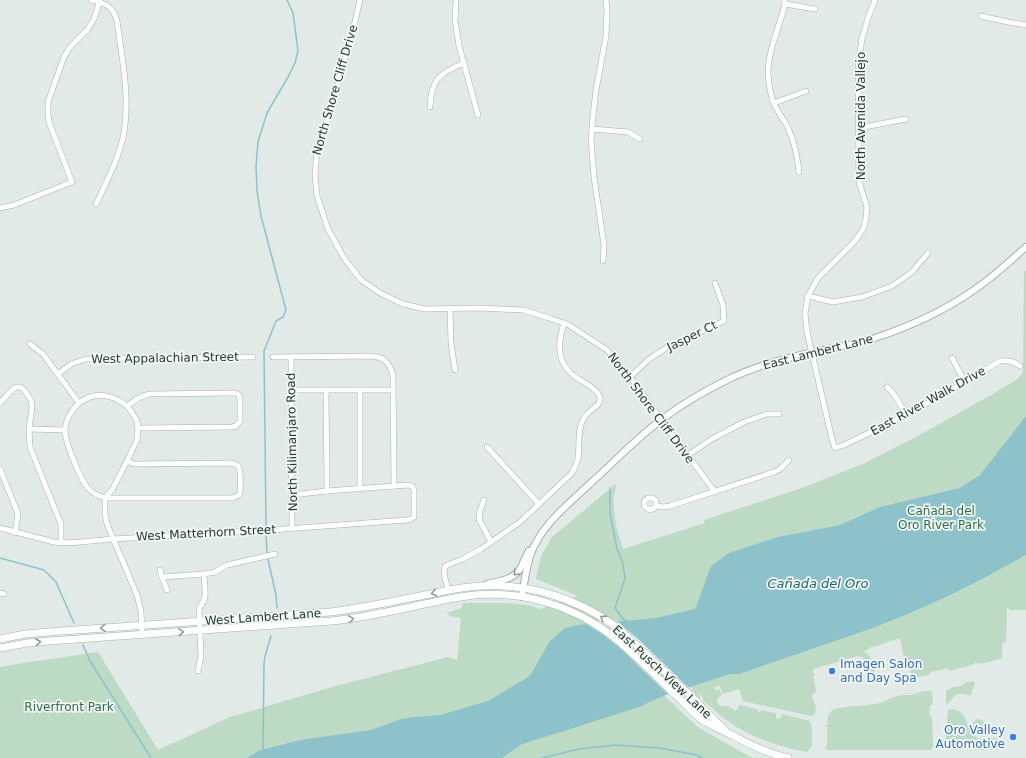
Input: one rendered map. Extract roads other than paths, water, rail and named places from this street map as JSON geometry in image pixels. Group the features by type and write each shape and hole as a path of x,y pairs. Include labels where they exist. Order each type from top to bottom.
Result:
{"main road":[{"name":"West Lambert Lane","path":"0,639 25,634 48,632 341,611 379,605 472,586 524,588"},
{"name":"East Pusch View Lane","path":"524,588 537,590 577,604 608,622 630,639 713,719 732,735"},
{"name":"West Lambert Lane","path":"0,648 41,642 348,619 473,595 503,595 525,598"},
{"path":"373,615 380,609 414,601 417,597"},
{"name":"East Pusch View Lane","path":"525,598 548,603 569,610 585,618 603,629 624,646 702,720 713,727 766,752 788,758"}],"street":[{"path":"91,0 100,1 107,5 115,14 125,84 126,103 124,133 120,148 114,167 96,204"},
{"name":"North Shore Cliff Drive","path":"360,0 331,108 316,150 315,175 317,196 328,229 344,258 362,280 380,293 403,304 425,309 479,308 523,310 570,325 607,350 630,377 715,492"},
{"path":"456,0 455,20 459,46 478,115"},
{"path":"603,261 604,245 594,177 591,140 596,90 606,36 606,0"},
{"name":"North Avenida Vallejo","path":"835,448 807,332 805,313 808,296 818,278 854,242 864,227 867,207 859,182 858,64 862,39 875,0"},
{"path":"0,208 14,205 72,182 49,122 48,102 64,57 70,48 87,30 94,19 100,1"},
{"path":"799,172 794,144 788,128 774,102 768,73 769,61 772,45 785,2 815,9"},
{"path":"981,16 1026,25"},
{"path":"430,107 432,87 437,80 450,69 464,64"},
{"path":"774,102 806,91"},
{"path":"858,128 906,119"},
{"path":"592,129 628,132 640,139"},
{"name":"East Lambert Lane","path":"525,598 524,588 528,562 537,541 545,528 637,439 661,419 703,393 733,377 776,361 875,338 941,310 971,292 1004,267 1026,247"},
{"path":"808,296 833,302 862,297 892,286 912,272 928,253"},
{"name":"Jasper Ct","path":"630,377 648,360 669,346 724,321 722,305 715,283"},
{"path":"450,309 451,343 455,370"},
{"path":"448,590 444,573 445,567 463,559 520,522 572,472 578,459 578,436 582,422 589,412 597,406 600,400 599,395 595,390 568,370 562,361 559,351 560,336 564,323"},
{"path":"30,344 42,354 79,403"},
{"path":"273,357 376,356 383,359 390,365 393,375 394,486 292,495"},
{"name":"West Appalachian Street","path":"58,374 71,364 86,359 253,357"},
{"name":"North Kilimanjaro Road","path":"291,357 292,528"},
{"path":"952,358 965,382"},
{"name":"East River Walk Drive","path":"835,448 906,415 1000,361 1013,361 1020,366"},
{"path":"0,403 10,392 20,387 25,391 32,404 29,429 30,447 61,524 60,543"},
{"path":"887,387 897,399 906,415"},
{"path":"291,390 393,390"},
{"path":"326,390 327,491"},
{"path":"360,390 360,488"},
{"path":"127,406 145,394 236,393 240,398 240,421 236,426 138,428"},
{"path":"104,498 112,490 127,462 137,440 138,428 134,416 127,406 120,400 111,397 96,396 88,397 79,403 70,413 65,430 67,444 85,484 95,494 104,498 234,498 240,492 240,470 237,465 232,463 134,464 127,462"},
{"path":"688,455 712,439 744,422 766,414 779,414"},
{"path":"29,429 65,430"},
{"path":"486,446 539,504"},
{"path":"656,506 670,506 774,472 780,469 789,460"},
{"path":"0,469 17,511 18,518 15,533"},
{"name":"West Matterhorn Street","path":"0,528 15,533 60,543 411,519 414,517 414,488 408,485 394,486"},
{"path":"104,498 106,520 137,595 142,634"},
{"path":"484,500 479,519 491,542"},
{"path":"472,586 504,580 514,576 520,569 530,549 537,541"},
{"path":"162,577 215,572 227,565 275,554"},
{"path":"160,570 167,590"},
{"path":"198,671 201,656 199,608 205,595 204,574"}],"water":[{"name":"Cañada del Oro","path":"1026,416 1026,555 946,597 903,616 870,629 739,674 730,674 666,695 642,706 522,744 502,758 247,758 258,751 300,740 371,730 401,719 440,715 488,701 530,676 550,641 565,628 578,625 656,618 695,609 711,566 729,553 778,537 840,525 880,507 960,488 980,475"}],"waterway":[{"path":"266,526 264,351 276,321 283,317 286,310 261,216 257,191 256,166 258,142 267,113 288,77 295,63 298,51 293,13 287,0"},
{"path":"610,488 610,513 617,549 623,564 625,578 615,608 622,618 627,621"},
{"path":"266,534 267,553"},
{"path":"0,558 44,570 56,582 74,623"},
{"path":"268,559 276,595 277,608"},
{"path":"263,751 264,664 271,636"},
{"path":"83,645 90,661 151,758"},
{"path":"542,758 579,749 615,745 659,748 697,755 702,758"}],"place":[{"name":"Imagen Salon and Day Spa","path":"832,671"},
{"name":"Oro Valley Automotive","path":"1013,737"}],"park label":[{"name":"Cañada del Oro River Park","path":"941,518"},
{"name":"Riverfront Park","path":"69,707"}]}
